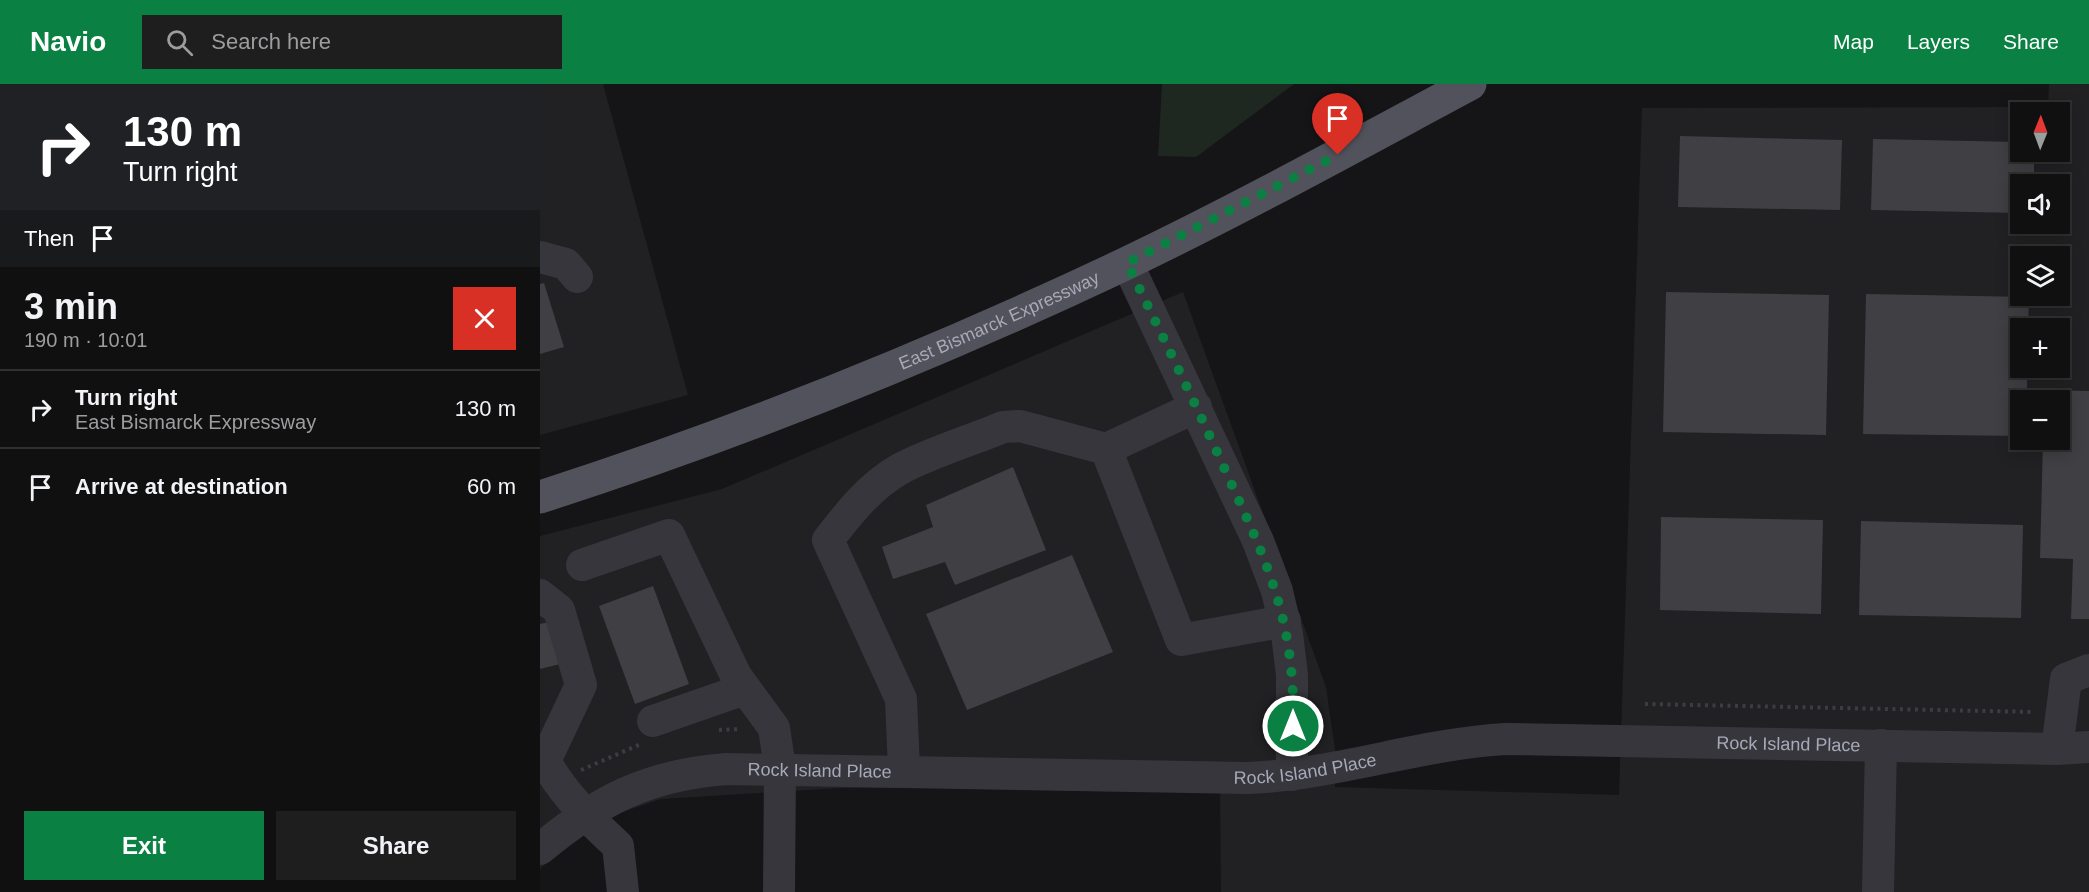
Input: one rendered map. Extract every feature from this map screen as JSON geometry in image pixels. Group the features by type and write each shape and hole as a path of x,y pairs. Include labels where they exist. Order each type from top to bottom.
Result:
{"main road":[{"name":"East Bismarck Expressway","path":"540,497 656,459 827,395 1001,322 1127,263 1470,84"}],"street":[{"path":"540,256 566,264 577,277"},
{"path":"1127,263 1263,554 1285,621 1293,692 1292,775"},
{"path":"904,770 902,699 828,540 850,511 876,486 901,469 1003,427 1020,426 1106,449 1196,407"},
{"path":"1106,449 1181,640 1285,621"},
{"path":"582,565 669,535 736,676 774,728 780,768 779,892"},
{"path":"540,595 559,610 581,685 542,762 584,814 618,846 623,892"},
{"path":"540,614 548,615 566,633"},
{"path":"2057,749 2066,679 2089,670"},
{"path":"653,721 745,689"},
{"name":"Rock Island Place","path":"540,849 584,814 634,788 676,776 726,769 904,770 1211,778 1292,775 1439,747 1490,740 2057,749 2089,747"},
{"path":"1878,892 1881,746"}],"path":[{"path":"1645,704 2062,712"}],"shaded area":[{"path":"540,84 603,84 688,395 540,435"},
{"path":"1162,84 1294,84 1196,157 1158,156"},
{"path":"2049,84 2089,84 2089,892 1221,892 1220,788 842,788 661,799 614,815 575,836 540,869 540,536 722,489 1183,292 1326,687 1336,756 1335,787 1619,795 1642,108 2010,107 2010,162 2070,162 2070,102 2048,102"}],"building":[{"path":"1680,136 1842,140 1840,210 1678,207"},
{"path":"1873,139 2010,142 2010,162 2034,162 2034,174 2010,174 2010,213 1871,210"},
{"path":"544,283 564,347 540,354 540,284"},
{"path":"1666,292 1829,295 1826,435 1663,432"},
{"path":"1866,294 2010,297 2010,306 2029,306 2028,318 2010,318 2010,378 2027,378 2027,390 2010,390 2010,436 1863,434"},
{"path":"2070,391 2089,391 2089,619 2071,619 2073,559 2040,558 2043,450 2070,450"},
{"path":"1013,467 1046,550 955,585 945,562 893,579 882,547 933,527 926,505"},
{"path":"1661,517 1823,520 1821,614 1660,610"},
{"path":"1861,521 2023,525 2021,618 1859,615"},
{"path":"1072,555 1113,652 967,710 926,614"},
{"path":"653,586 689,684 635,704 599,606"},
{"path":"549,622 560,664 540,669 540,624"}],"route":[{"path":"1293,726 1289,647 1285,621 1272,577 1258,541 1127,263 1338,155"}]}
